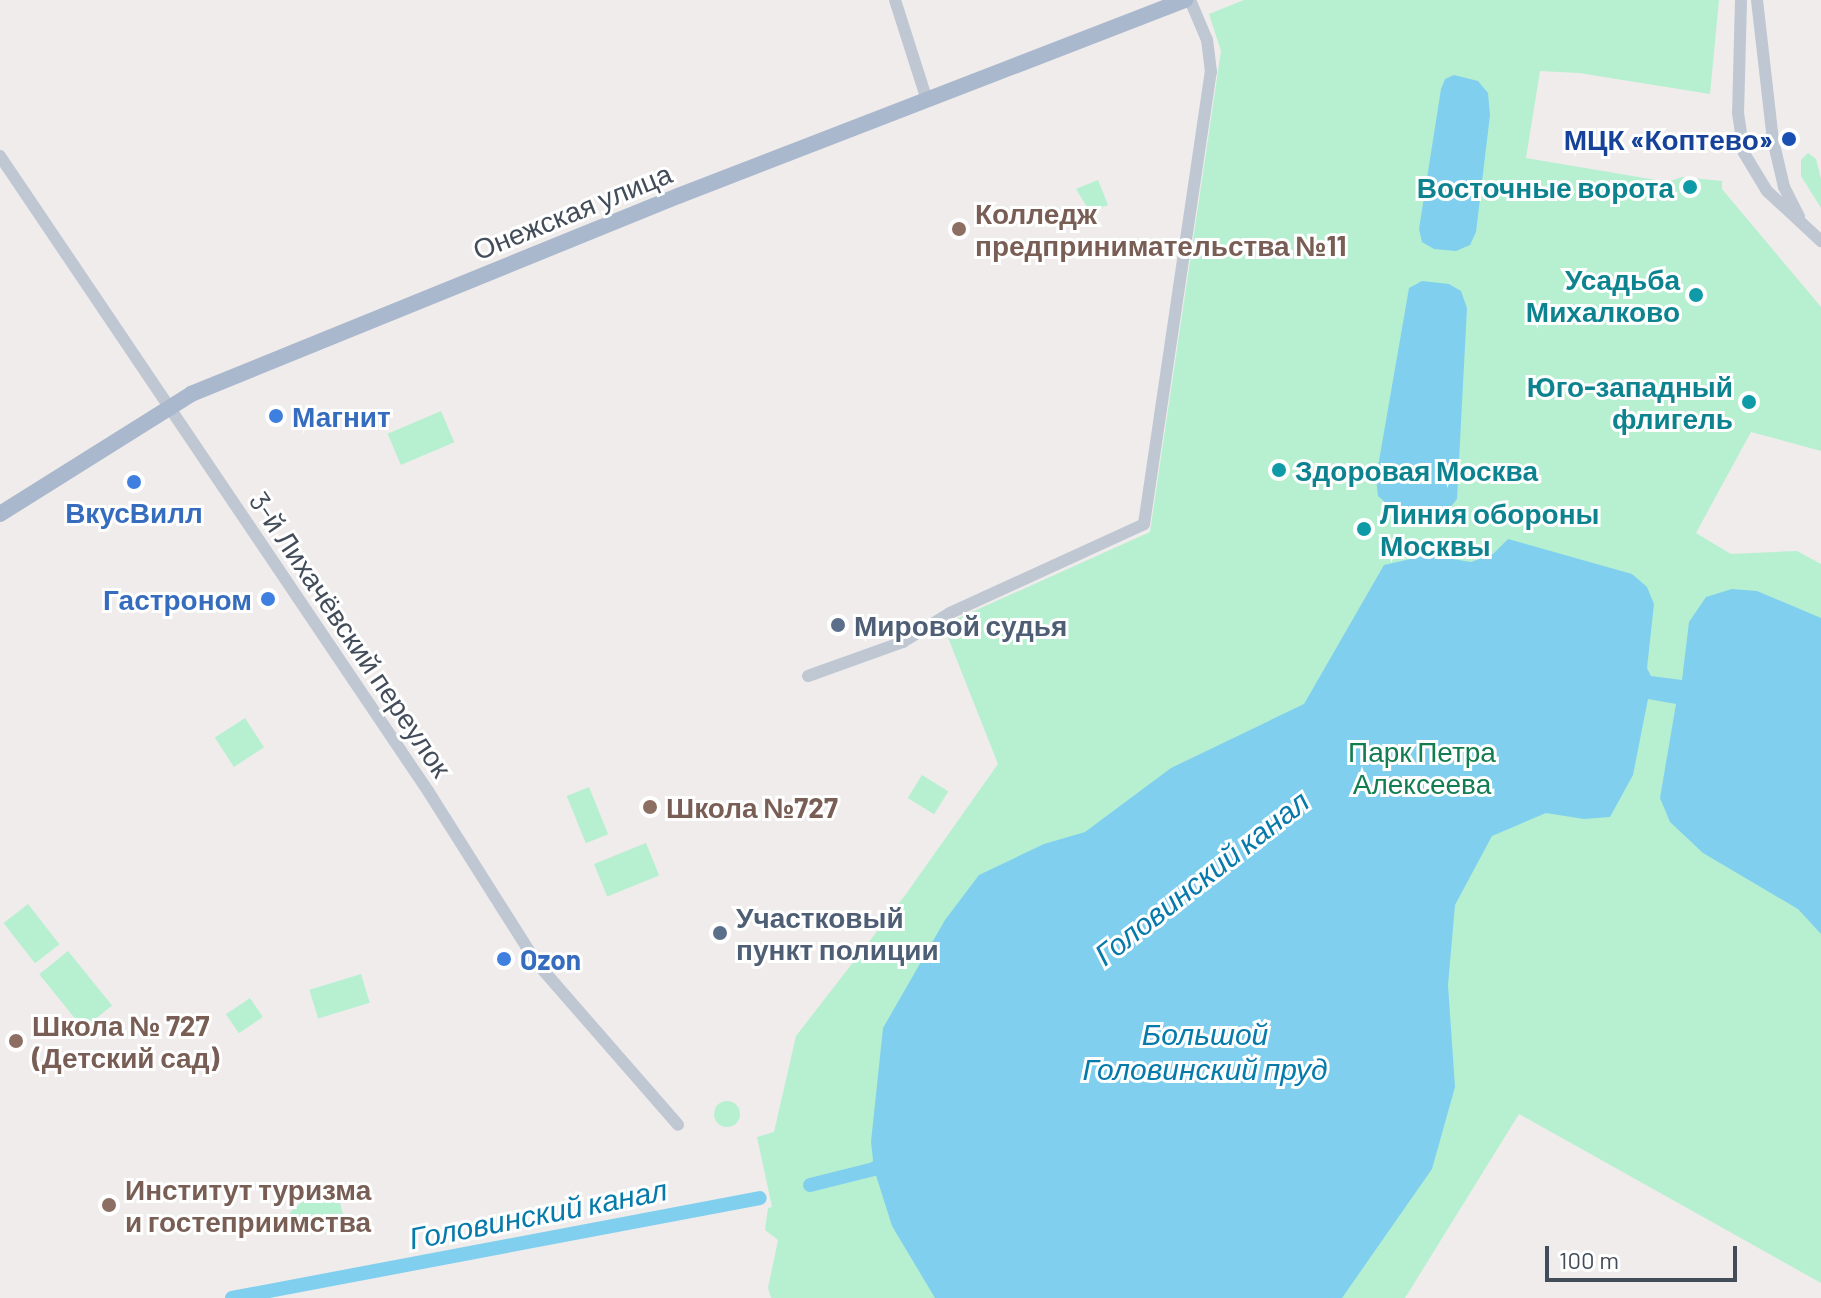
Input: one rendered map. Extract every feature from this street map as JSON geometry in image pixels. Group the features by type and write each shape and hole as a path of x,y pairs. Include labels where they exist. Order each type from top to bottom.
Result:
{"main road":[{"name":"Онежская улица","path":"0,514 170,405 663,201 1187,0"}],"street":[{"path":"895,0 927,100"},
{"path":"808,676 903,642 950,613 1144,524 1211,72 1207,40 1187,0"},
{"path":"1741,0 1738,113 1744,153 1767,191 1801,219 1821,241"},
{"path":"1757,0 1767,102 1779,171 1801,219"},
{"name":"3-й Лихачёвский переулок","path":"0,156 439,808 536,962 678,1125"}],"green space":[{"name":"Парк Петра Алексеева","path":"1244,0 1719,0 1710,94 1579,73 1540,71 1526,158 1668,182 1682,177 1722,181 1722,189 1821,307 1821,451 1751,432 1696,533 1731,554 1797,551 1821,564 1821,1283 1519,1114 1405,1298 771,1298 768,1288 778,1240 765,1230 768,1208 772,1207 757,1137 774,1132 796,1036 906,894 998,764 943,625 1150,532 1221,51 1209,14"},
{"path":"1808,153 1816,159 1821,179 1821,208 1801,176 1801,160"},
{"path":"1098,180 1108,205 1090,212 1076,189"},
{"path":"441,411 454,442 401,465 388,434"},
{"path":"245,718 264,747 234,767 215,738"},
{"path":"922,775 948,791 934,814 908,798"},
{"path":"589,787 608,834 586,843 567,796"},
{"path":"646,843 659,875 607,896 594,864"},
{"path":"28,904 59,944 35,963 4,923"},
{"path":"68,951 112,1005 83,1029 39,974"},
{"path":"361,974 370,1003 318,1018 309,990"},
{"path":"250,998 263,1017 239,1033 226,1014"},
{"path":"727,1101 736,1105 740,1114 736,1123 727,1127 718,1123 714,1114 718,1105"},
{"path":"323,1195 339,1199 344,1218 332,1229 312,1234 295,1230 290,1212 303,1201"}],"water":[{"path":"1454,75 1478,81 1488,93 1490,115 1476,232 1470,245 1456,251 1434,249 1422,242 1419,229 1441,89 1445,79"},
{"path":"1422,281 1449,284 1461,291 1467,308 1457,499 1449,509 1437,514 1388,505 1378,496 1376,478 1409,288"},
{"name":"Большой Головинский пруд","path":"1508,539 1632,574 1647,587 1654,604 1647,668 1651,676 1682,680 1689,622 1706,597 1732,589 1757,591 1821,618 1821,934 1798,909 1703,853 1670,822 1660,798 1676,704 1648,699 1633,775 1610,817 1584,819 1546,813 1492,836 1455,905 1448,985 1455,1087 1432,1169 1342,1298 935,1298 892,1226 874,1169 871,1142 883,1028 945,920 979,875 1044,844 1085,832 1171,768 1304,704 1384,565 1428,555 1471,562 1493,554"}],"waterway":[{"name":"Головинский канал","path":"810,1185 874,1169 888,1158"},
{"name":"Головинский канал","path":"232,1298 760,1198"}],"place":[{"name":"МЦК «Коптево»","path":"1789,139"},
{"name":"Восточные ворота","path":"1690,187"},
{"name":"Колледж предпринимательства №11","path":"959,229"},
{"name":"Усадьба Михалково","path":"1696,295"},
{"name":"Юго-западный флигель","path":"1749,402"},
{"name":"Магнит","path":"276,416"},
{"name":"Здоровая Москва","path":"1279,470"},
{"name":"ВкусВилл","path":"134,482"},
{"name":"Линия обороны Москвы","path":"1364,529"},
{"name":"Гастроном","path":"268,599"},
{"name":"Мировой судья","path":"838,625"},
{"name":"Школа №727","path":"650,807"},
{"name":"Участковый пункт полиции","path":"720,933"},
{"name":"Ozon","path":"504,959"},
{"name":"Школа № 727 (Детский сад)","path":"16,1041"},
{"name":"Институт туризма и гостеприимства","path":"109,1205"}]}
